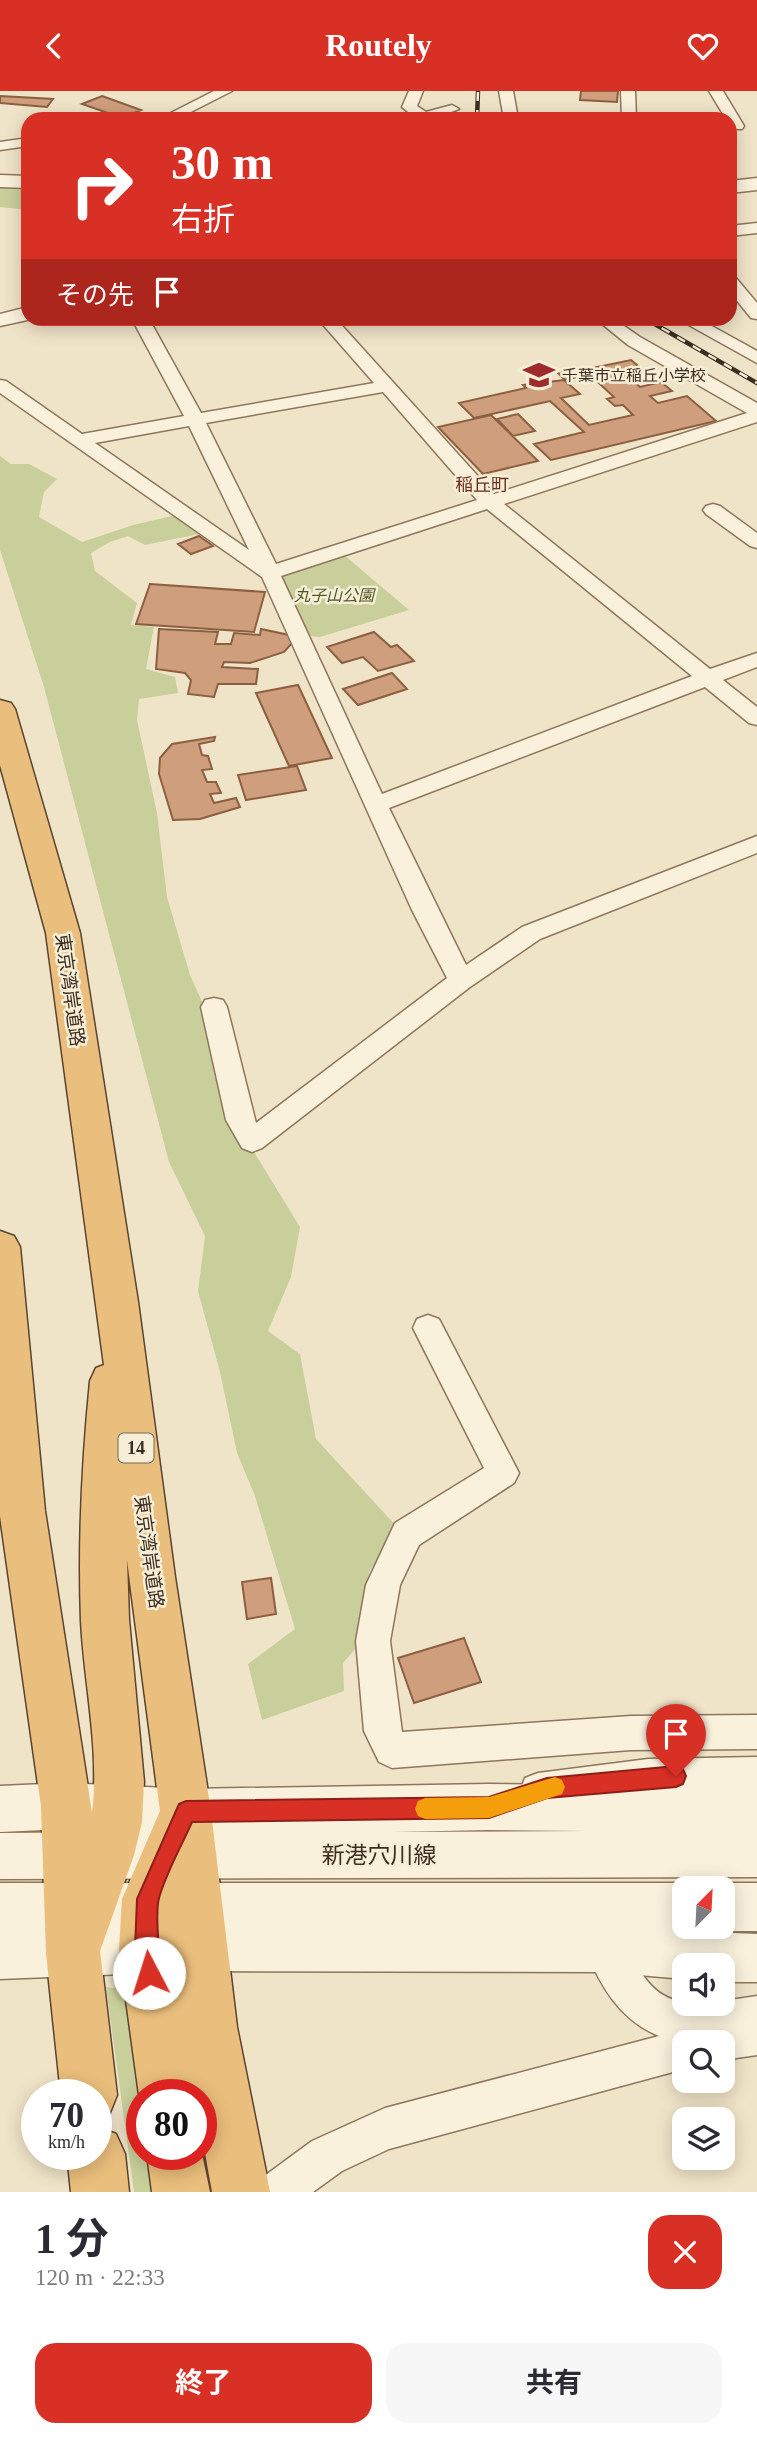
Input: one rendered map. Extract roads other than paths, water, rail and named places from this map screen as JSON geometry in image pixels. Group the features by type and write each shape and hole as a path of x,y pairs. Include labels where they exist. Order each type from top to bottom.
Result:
{"highway":[{"name":"東京湾岸道路","path":"0,709 10,776 63,933 117,1302 152,1577 186,1812 210,2027 241,2192"},
{"path":"0,1247 22,1511 66,1805 73,1953 87,2079"},
{"path":"73,1953 104,1868 118,1808 120,1781 105,1621 104,1472 117,1302"},
{"path":"165,2079 146,1949 148,1899 186,1812"},
{"path":"98,2170 100,2192"},
{"path":"178,2170 181,2192"}],"street":[{"path":"177,112 203,95 225,91"},
{"path":"414,112 409,107 416,91"},
{"path":"506,91 510,112"},
{"path":"628,91 629,112"},
{"path":"716,91 727,112"},
{"path":"442,112 452,109"},
{"path":"737,126 757,125"},
{"path":"0,146 21,143"},
{"path":"737,186 757,184"},
{"path":"737,230 757,228"},
{"path":"737,281 757,280"},
{"path":"737,290 757,314"},
{"path":"0,320 21,315"},
{"path":"145,326 196,419 377,804 424,911 461,981"},
{"path":"333,326 489,502 757,718"},
{"path":"614,326 634,341 757,413"},
{"path":"700,326 757,358"},
{"path":"0,386 269,573"},
{"path":"78,440 388,386"},
{"path":"269,573 757,413"},
{"path":"713,510 757,542"},
{"path":"377,804 757,659"},
{"path":"214,1007 240,1120 252,1141 461,981 531,933 757,844"},
{"path":"428,1328 503,1473 407,1534 383,1585 373,1641 382,1731 392,1750 631,1733 757,1732"},
{"path":"489,1807 547,1788 648,1777 757,1775"},
{"path":"0,1809 66,1805 186,1812 489,1807 757,1810"},
{"name":"新港穴川線","path":"0,1856 757,1854"},
{"path":"0,1907 672,1907"},
{"path":"735,1907 757,1907"},
{"path":"0,1955 200,1947 604,1948 733,1959 757,1958"},
{"path":"604,1948 634,1996 661,2017 678,2023 699,2024 757,2016"},
{"path":"735,2038 757,2035"},
{"path":"278,2192 327,2156 385,2129 672,2052"}],"railway":[{"path":"477,112 478,91"},
{"path":"658,326 757,383"}],"place":[{"name":"千葉市立稲丘小学校","path":"539,375"}],"district":[{"name":"稲丘町","path":"482,485"}],"park label":[{"name":"丸子山公園","path":"334,595"}]}
